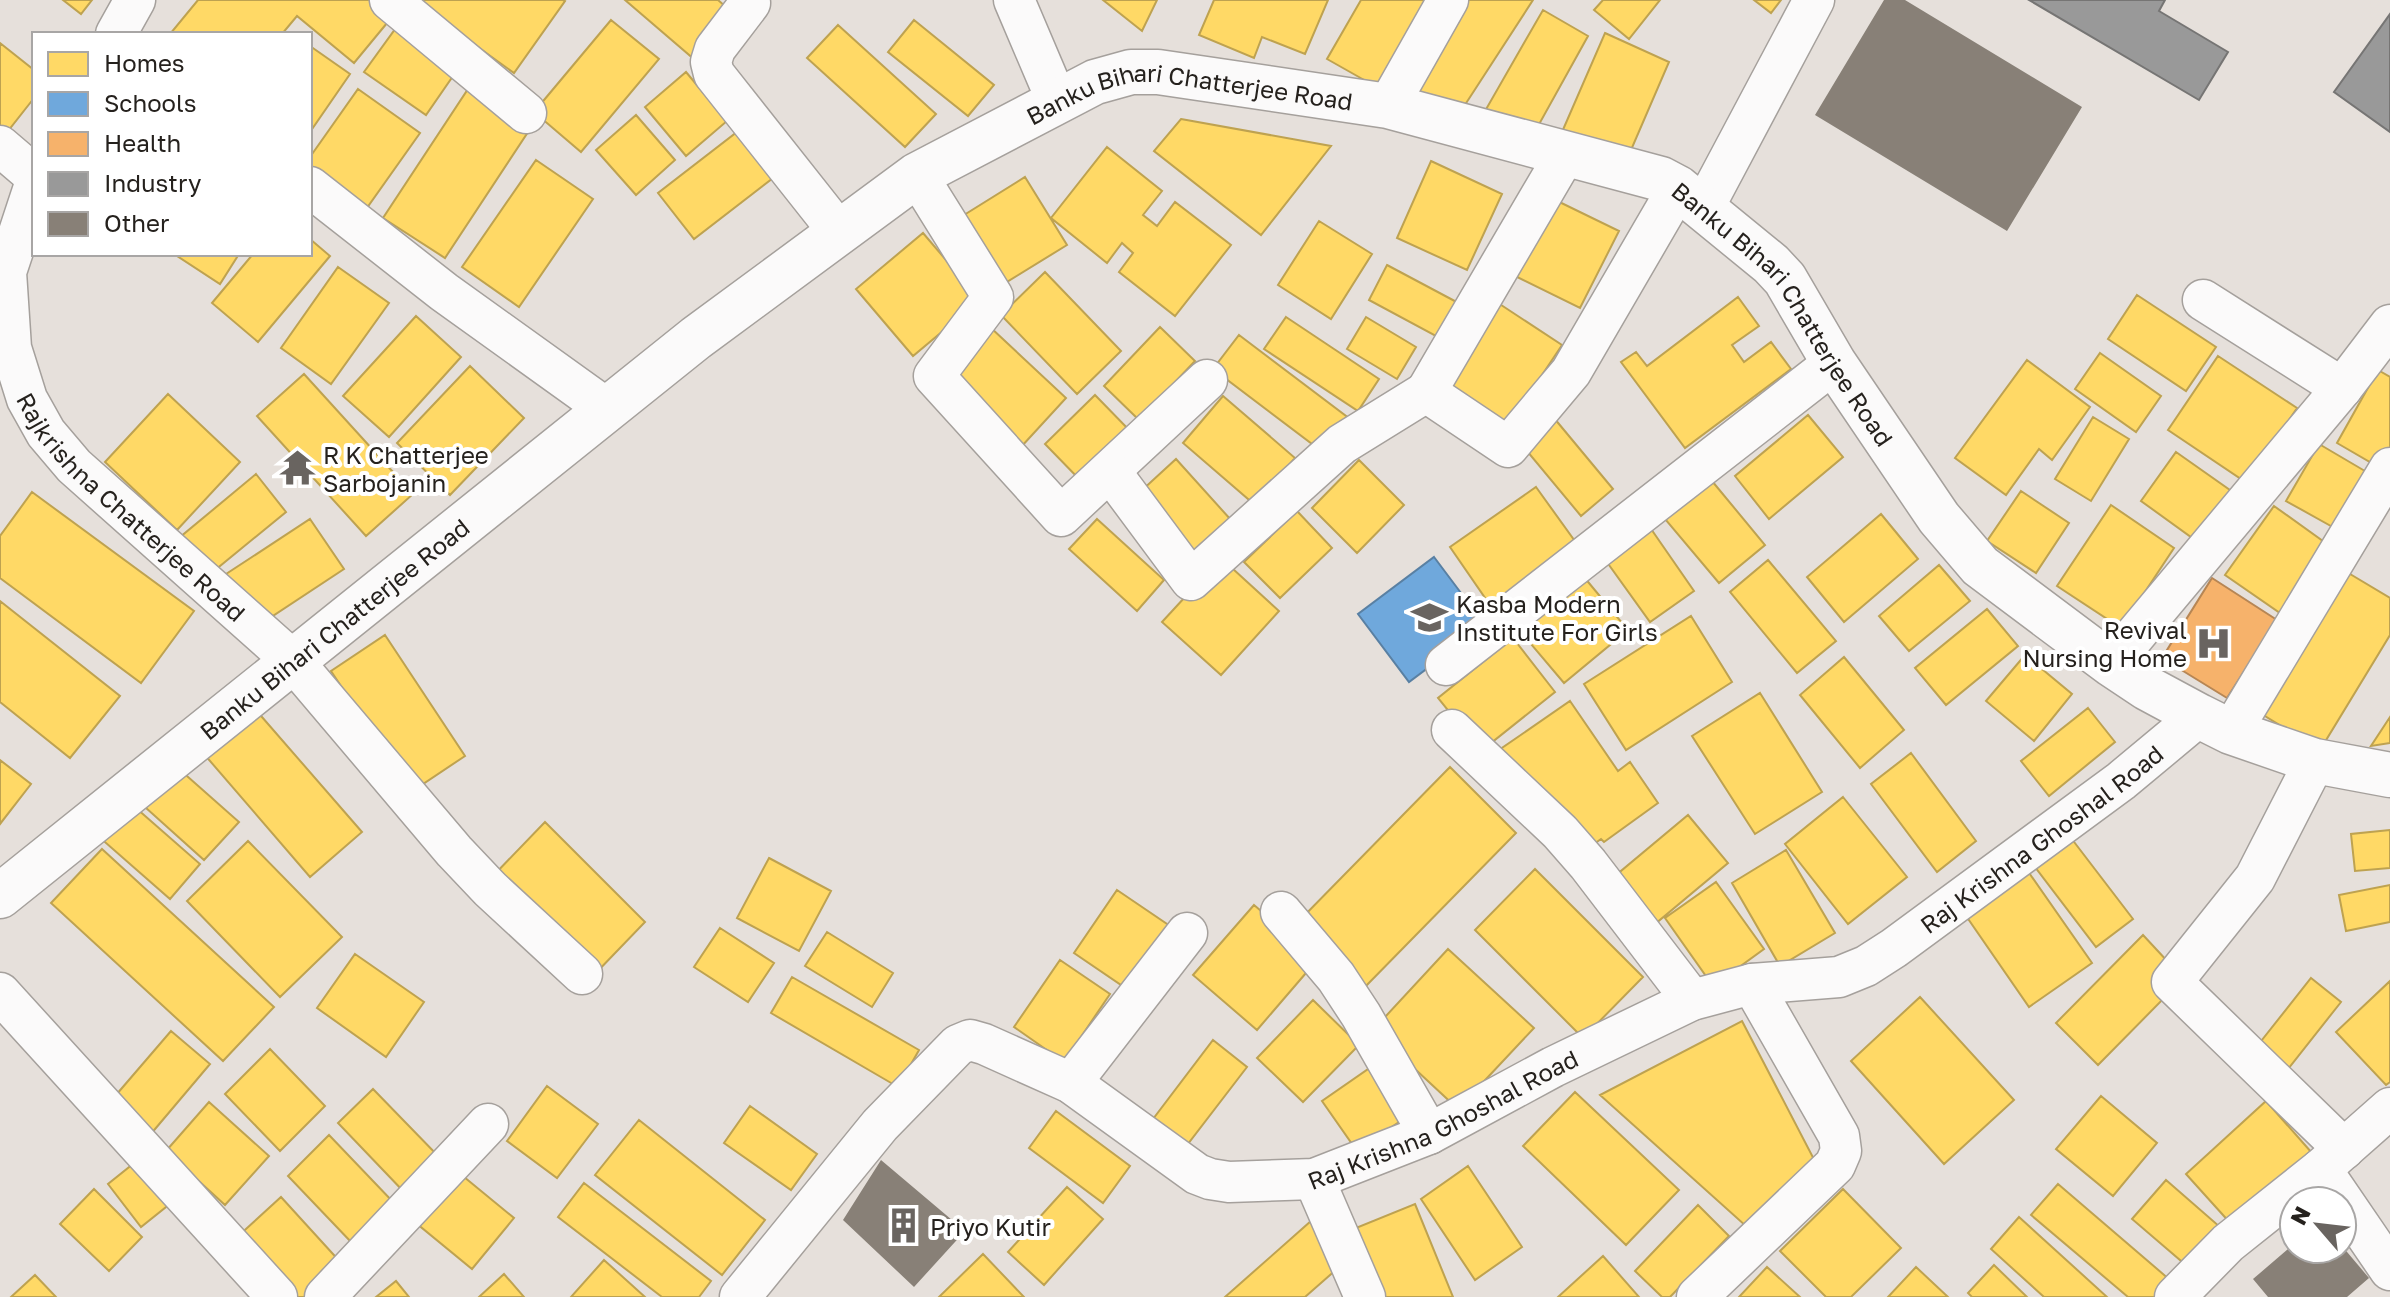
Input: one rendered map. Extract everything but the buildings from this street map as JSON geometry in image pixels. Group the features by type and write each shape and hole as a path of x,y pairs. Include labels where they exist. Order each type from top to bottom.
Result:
{"main road":[{"name":"Banku Bihari Chatterjee Road","path":"0,896 696,338 917,175 1095,82 1131,72 1158,72 1388,106 1661,179 1691,198 1785,279 1834,363 1939,518 1980,566 2111,664 2147,688 2215,724 2315,761 2390,775"}],"street":[{"path":"117,32 135,0"},
{"path":"390,0 526,113"},
{"path":"1014,0 1057,101"},
{"path":"1388,106 1448,0"},
{"path":"1426,392 1508,447 1571,372 1691,198 1814,0"},
{"path":"750,3 715,49 711,62 714,74 839,232"},
{"path":"0,146 32,173"},
{"path":"1110,471 1191,580 1342,444 1426,392 1566,153"},
{"path":"917,175 993,297 934,376 1061,516 1207,380"},
{"path":"312,189 444,292 607,409"},
{"name":"Rajkrishna Chatterjee Road","path":"32,192 3,271 11,348 27,399 46,433 74,466 293,661 463,861 582,974"},
{"path":"2203,300 2342,388"},
{"path":"2111,664 2342,388 2390,325"},
{"path":"1446,665 1834,363"},
{"name":"Raj Krishna Ghoshal Road","path":"740,1297 880,1125 958,1045 970,1040 1071,1083 1197,1174 1229,1182 1314,1179 1429,1134 1553,1067 1692,1000 1752,984 1839,977 1866,966 2121,781 2215,724 2390,468"},
{"path":"1452,730 1560,832 1692,1000"},
{"path":"2315,761 2255,878 2172,982 2332,1159 2390,1270"},
{"path":"1281,912 1336,977 1429,1134"},
{"path":"1071,1083 1187,933"},
{"path":"1697,1297 1835,1165 1841,1151 1839,1136 1752,984"},
{"path":"0,993 277,1297"},
{"path":"2175,1297 2228,1243 2390,1108"},
{"path":"325,1297 488,1124"},
{"path":"1314,1179 1365,1297"}],"place":[{"name":"R K Chatterjee Sarbojanin","path":"297,468"},
{"name":"Kasba Modern Institute For Girls","path":"1430,617"},
{"name":"Revival Nursing Home","path":"2213,643"},
{"name":"Priyo Kutir","path":"904,1226"}]}
